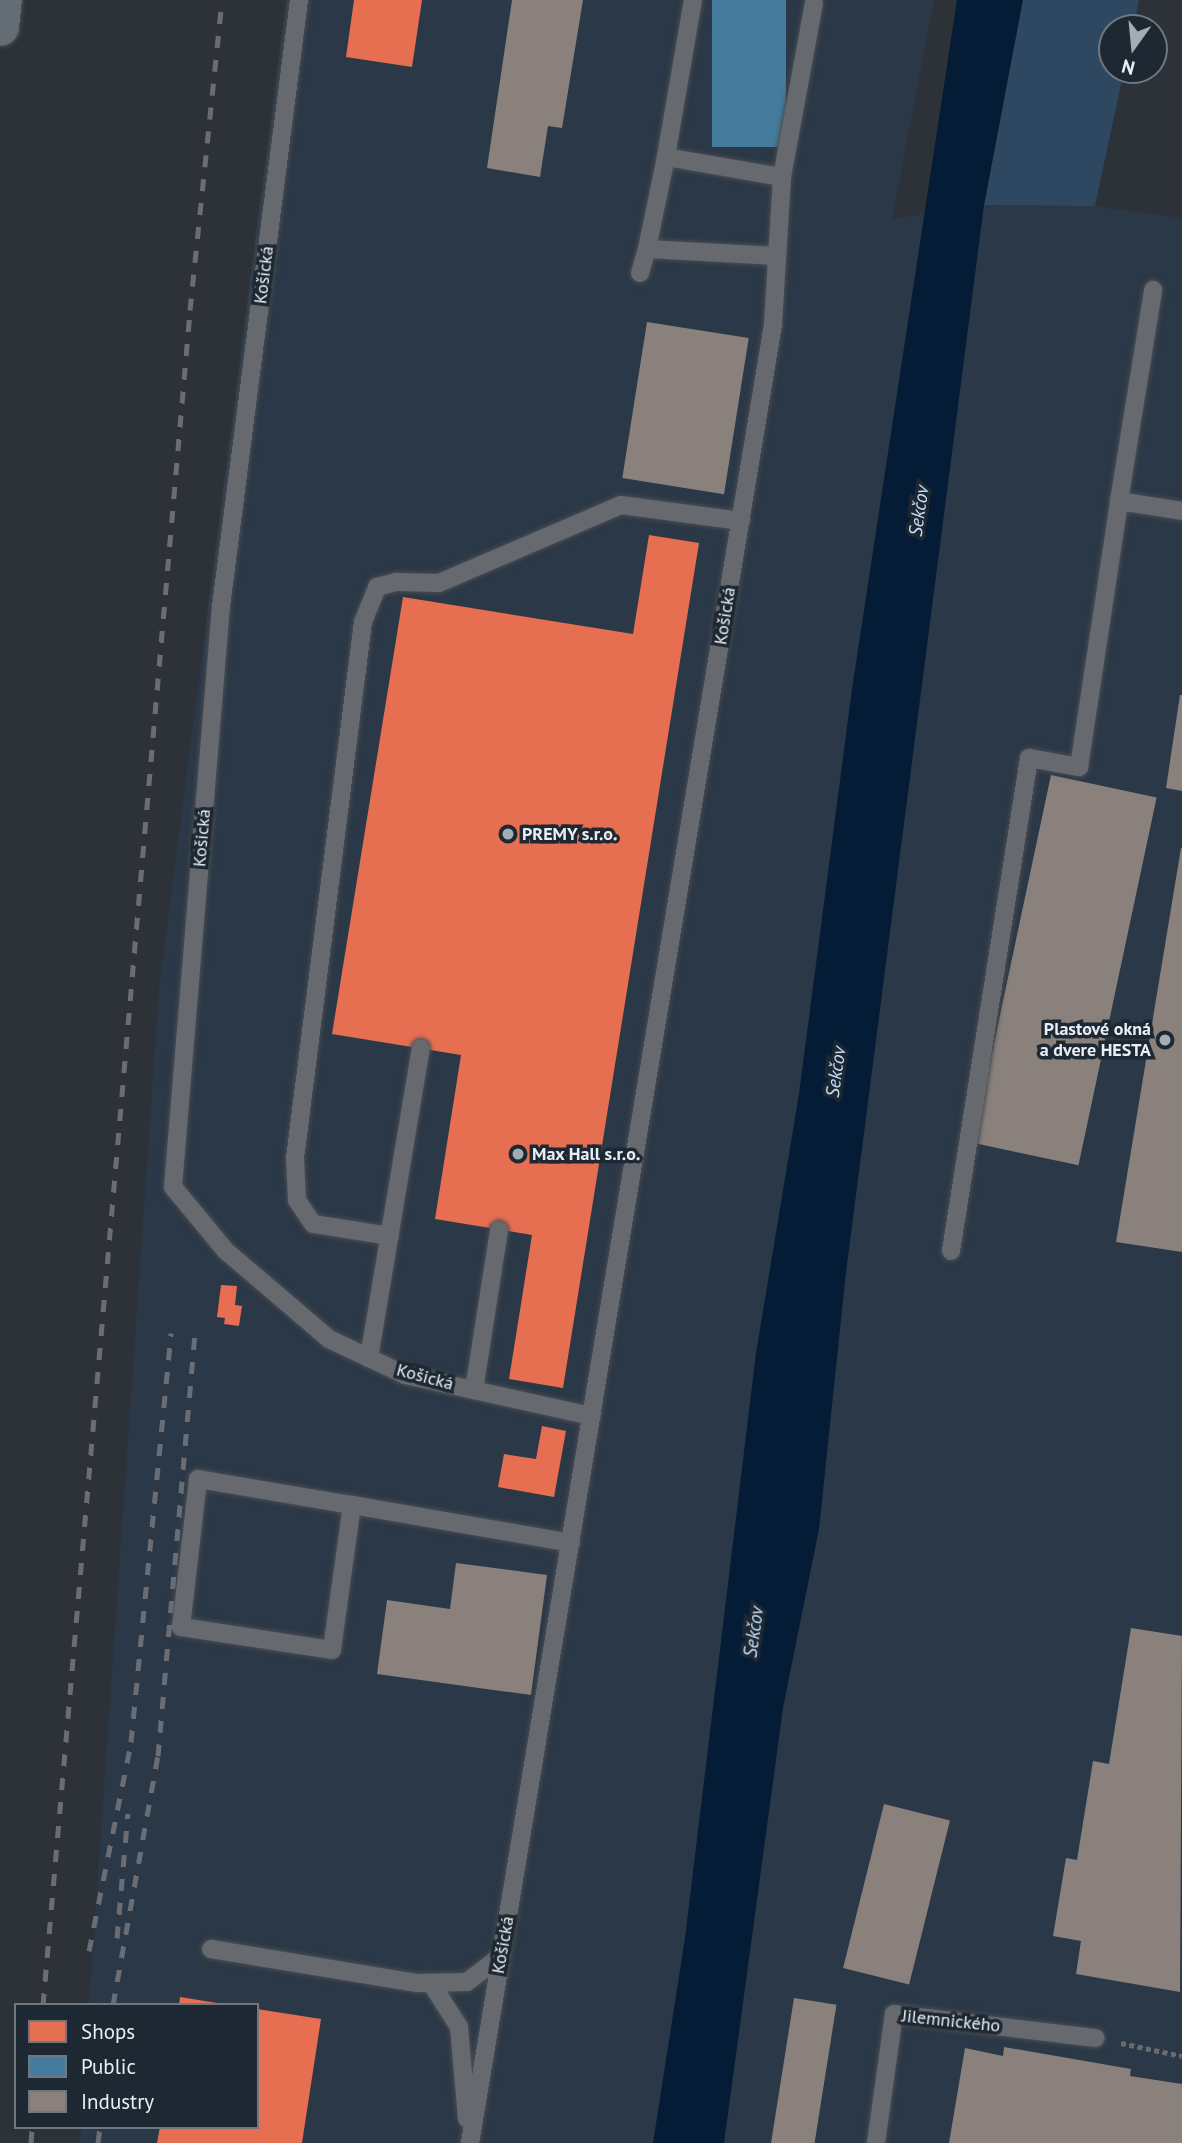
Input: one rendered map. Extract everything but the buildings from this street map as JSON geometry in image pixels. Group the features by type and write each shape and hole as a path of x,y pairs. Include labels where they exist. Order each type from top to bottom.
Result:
{"main road":[{"path":"0,27 3,0"}],"lane":[{"name":"Košická","path":"299,0 220,606 173,1187 236,1259 329,1339 405,1374 592,1416"},
{"path":"640,273 666,157 693,0"},
{"name":"Košická","path":"470,2143 773,324 782,177 814,3"},
{"path":"666,157 782,177"},
{"path":"647,249 777,256"},
{"path":"951,1251 1029,758 1079,768 1118,501 1153,290"},
{"path":"1118,501 1182,511"},
{"path":"390,1236 313,1224 297,1200 295,1158 363,622 377,587 396,582 439,583 621,505 741,521"},
{"path":"369,1358 421,1048"},
{"path":"474,1390 499,1230"},
{"path":"352,1505 332,1650 181,1627 198,1479 352,1505 571,1543"},
{"path":"211,1949 431,1983 467,1982 501,1956"},
{"path":"431,1983 459,2027 470,2143"},
{"name":"Jilemnického","path":"876,2143 894,2014 1096,2038"}],"path":[{"path":"1096,2038 1182,2056"}],"shaded area":[{"path":"286,0 934,0 892,219 984,205 1094,206 1182,218 1182,2143 80,2143 81,2129 259,2129 259,2003 89,2003 159,989"},
{"path":"1022,0 1139,0 1136,14 1098,14 1098,84 1121,84 1095,206 984,205"}],"water":[{"name":"Sekčov","path":"957,0 1023,0 984,205 846,1272 819,1529 783,1708 724,2143 653,2143 685,1938 756,1353 799,1094 852,689"}],"railway":[{"path":"43,2003 190,310 222,0"},
{"path":"89,1951 131,1742 171,1333"},
{"path":"113,2003 158,1756 195,1334"},
{"path":"117,1938 128,1813"},
{"path":"31,2143 32,2129"},
{"path":"98,2143 100,2129"}],"place":[{"name":"PREMY s.r.o.","path":"508,834"},
{"name":"Plastové okná a dvere HESTA","path":"1165,1040"},
{"name":"Max Hall s.r.o.","path":"518,1154"}]}
